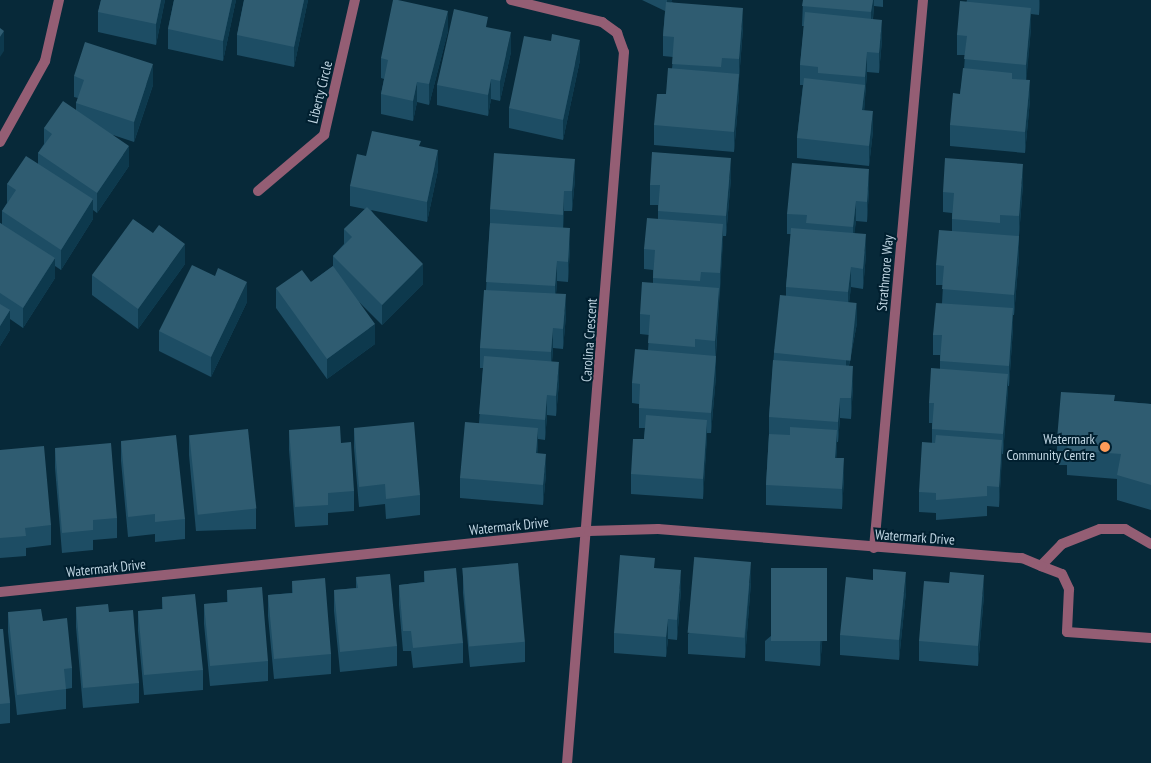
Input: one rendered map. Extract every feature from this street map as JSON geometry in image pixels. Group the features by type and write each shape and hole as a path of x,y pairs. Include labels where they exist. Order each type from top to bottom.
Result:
{"street":[{"path":"0,142 45,61 59,0"},
{"name":"Liberty Circle","path":"258,191 324,135 355,0"},
{"name":"Carolina Crescent","path":"511,0 602,22 617,33 624,52 589,531 567,763"},
{"name":"Strathmore Way","path":"874,548 922,0"},
{"path":"1041,566 1062,544 1100,529 1125,528 1151,544"},
{"name":"Watermark Drive","path":"0,592 589,531 658,529 874,548 1022,558 1062,574 1069,589 1067,632 1151,638"}],"building":[{"path":"101,0 161,0 156,24 98,12"},
{"path":"174,0 232,0 223,41 168,29"},
{"path":"244,0 304,0 294,47 237,35"},
{"path":"393,0 448,11 429,84 417,82 413,101 381,94 388,60 381,58"},
{"path":"803,0 873,0 871,12 802,6"},
{"path":"960,1 1031,8 1026,65 964,59 967,36 957,35"},
{"path":"666,2 743,8 739,59 722,58 721,67 672,64 674,37 663,36"},
{"path":"454,9 488,17 486,27 511,32 500,81 491,79 488,95 437,85"},
{"path":"805,12 882,20 879,53 867,52 865,77 818,73 818,67 800,65"},
{"path":"0,28 4,31 0,37"},
{"path":"552,34 580,40 563,120 509,108 524,36 551,41"},
{"path":"85,42 153,64 134,122 76,103 84,80 74,76"},
{"path":"668,68 739,74 734,132 654,125 657,94 666,94"},
{"path":"963,68 1012,73 1012,79 1030,80 1025,132 950,125 953,93 960,94"},
{"path":"804,78 865,85 862,110 873,111 869,146 797,138"},
{"path":"63,101 129,146 97,193 38,153 52,134 44,128"},
{"path":"372,131 421,141 419,146 438,150 427,202 350,186 357,154 366,156"},
{"path":"652,152 731,158 726,216 658,211 660,185 650,185"},
{"path":"494,153 575,159 572,191 564,191 563,215 490,209"},
{"path":"26,156 93,199 61,250 2,211 16,190 7,184"},
{"path":"945,158 1023,164 1019,216 1000,215 1000,223 952,219 954,193 943,192"},
{"path":"792,163 869,169 867,202 856,201 853,227 806,223 807,215 787,214"},
{"path":"367,207 423,264 382,305 333,256 352,237 344,229"},
{"path":"647,218 723,224 720,273 701,272 700,281 653,278 655,250 644,249"},
{"path":"133,219 153,233 159,225 185,244 138,309 92,275"},
{"path":"0,223 55,258 23,308 0,293"},
{"path":"490,223 570,228 568,262 557,261 555,286 486,282"},
{"path":"791,228 866,234 863,269 851,267 848,292 786,287"},
{"path":"939,230 1019,236 1014,295 942,289 944,266 936,265"},
{"path":"192,265 215,276 218,268 247,282 211,357 159,331"},
{"path":"333,266 375,324 327,359 276,288 302,270 311,282"},
{"path":"642,282 719,288 715,341 695,339 695,347 648,343 650,315 640,314"},
{"path":"484,290 566,294 563,329 553,328 551,352 480,348"},
{"path":"780,295 857,303 851,361 774,353"},
{"path":"936,303 1013,308 1009,366 940,361 942,335 933,335"},
{"path":"0,304 10,310 0,326"},
{"path":"635,349 716,356 711,413 639,408 640,384 632,383"},
{"path":"484,356 559,362 556,396 547,395 545,420 479,414"},
{"path":"773,360 853,366 851,398 840,398 838,422 769,417"},
{"path":"931,368 1008,374 1003,434 932,429 934,403 929,403"},
{"name":"Watermark Community Centre","path":"1061,392 1115,395 1114,401 1151,404 1151,485 1117,475 1121,454 1067,450 1068,440 1057,439"},
{"path":"646,415 707,420 703,479 631,474 633,439 644,439"},
{"path":"414,422 420,495 386,499 385,484 359,487 354,428"},
{"path":"465,422 538,428 536,453 546,454 543,485 460,478"},
{"path":"340,426 341,443 351,442 354,491 328,493 328,505 295,507 289,430"},
{"path":"790,427 837,430 835,458 844,458 842,489 766,485 769,434 790,435"},
{"path":"248,429 256,509 198,515 189,435"},
{"path":"176,435 185,519 155,522 155,514 128,517 121,441"},
{"path":"936,435 1002,440 999,487 987,486 987,496 936,500 936,493 919,492 922,442 935,443"},
{"path":"111,443 117,518 93,520 93,530 62,533 55,448"},
{"path":"44,446 51,525 25,528 26,536 0,538 0,450"},
{"path":"620,555 655,558 654,568 681,570 677,620 668,619 666,637 614,633"},
{"path":"694,557 751,562 744,638 688,633"},
{"path":"518,563 525,642 469,647 462,568"},
{"path":"456,568 463,643 413,648 411,631 403,631 399,585 425,582 424,571"},
{"path":"771,568 827,568 827,641 771,641"},
{"path":"873,569 906,572 899,640 840,635 846,577 873,580"},
{"path":"950,572 984,575 978,646 919,641 924,581 949,583"},
{"path":"390,574 397,646 340,652 334,590 358,588 356,577"},
{"path":"325,578 331,654 274,659 268,595 293,593 292,581"},
{"path":"262,587 268,661 210,666 204,604 228,602 227,590"},
{"path":"195,594 203,670 144,675 138,611 163,609 162,597"},
{"path":"108,604 109,612 133,610 139,683 83,688 76,607"},
{"path":"41,609 43,621 67,618 72,668 64,669 66,689 17,695 8,612"},
{"path":"0,629 3,629 10,703 0,704"}],"place":[{"name":"Watermark Community Centre","path":"1105,447"}]}
